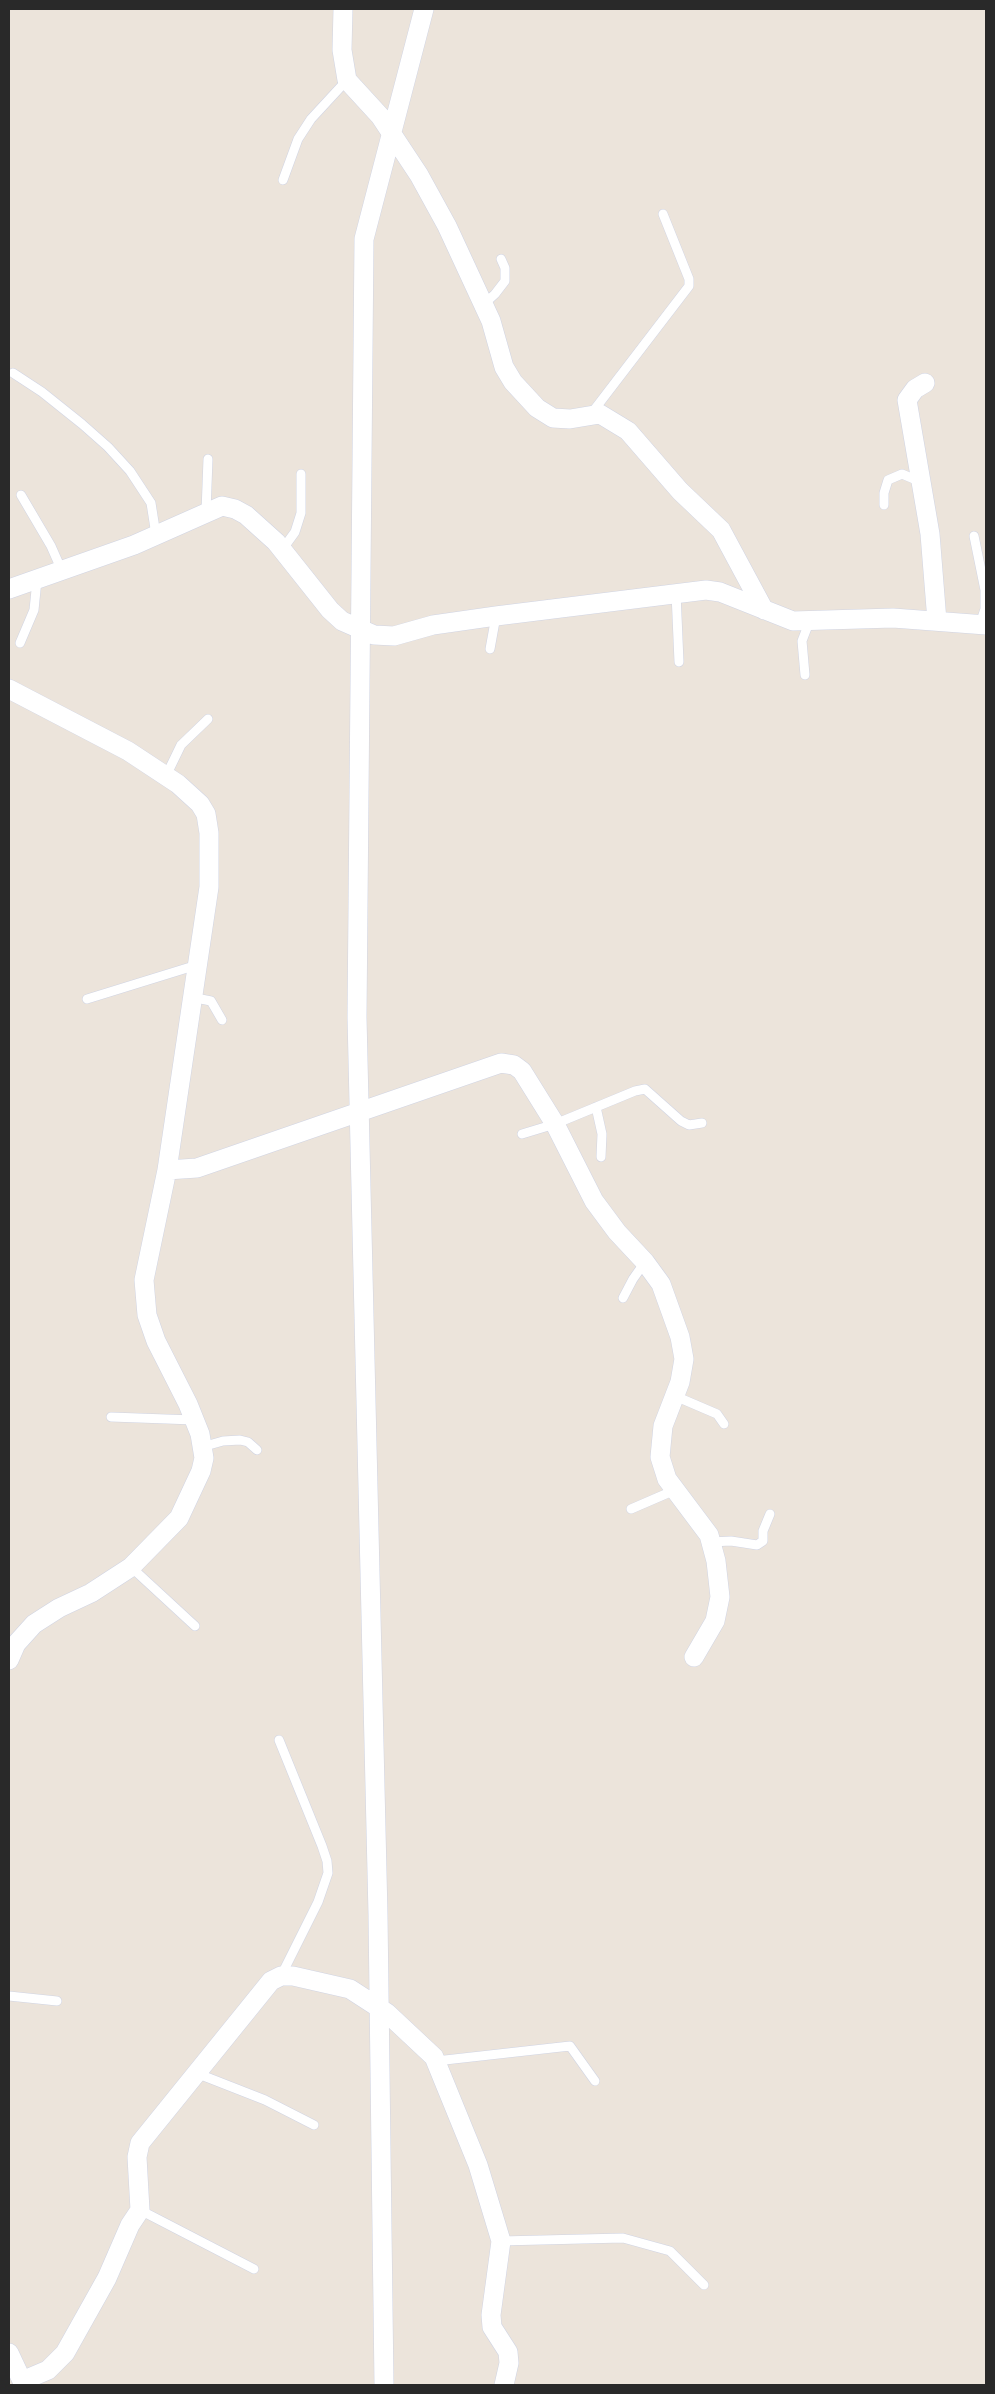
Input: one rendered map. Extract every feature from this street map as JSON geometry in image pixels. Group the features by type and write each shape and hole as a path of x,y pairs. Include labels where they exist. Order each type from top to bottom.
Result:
{"street":[{"path":"343,9 342,50 347,80 370,103 420,175 447,226 484,304 491,321 504,367 513,382 532,403 553,418 570,419 600,414 628,431 680,491 711,520 734,552 764,610"},
{"path":"384,2385 379,2008 356,1017 364,239 424,9"},
{"path":"925,383 915,389 907,400 930,534 937,621"},
{"path":"9,589 156,535 222,506 235,509 246,515 282,550 330,610 342,621 374,635 394,636 433,625 706,590 720,592 793,621 893,618 983,624"},
{"path":"9,689 128,751 190,793 206,814 209,834 209,888 167,1170 144,1280 147,1315 156,1341 195,1420 204,1458 201,1471 178,1518 132,1567 91,1593 59,1608 34,1624 16,1644 9,1660"},
{"path":"167,1170 198,1168 359,1111 507,1063 514,1065 522,1071 555,1124 594,1201 617,1232 645,1262 661,1284 680,1337 684,1358 680,1382 663,1426 660,1457 667,1479 709,1535 716,1561 720,1597 715,1621 694,1657"},
{"path":"9,2353 30,2382 48,2370 65,2353 107,2278 130,2225 140,2210 137,2157 140,2142 271,1981 281,1976 293,1976 350,1989 393,2019 436,2060 478,2165 501,2241 491,2315 492,2327 508,2352 509,2363 504,2385"}],"lane":[{"path":"283,180 298,139 311,119 347,80"},
{"path":"591,414 689,286 689,280 663,214"},
{"path":"484,304 505,281 505,268 501,259"},
{"path":"13,373 42,392 82,424 108,447 130,471 151,503 156,535"},
{"path":"206,512 208,459"},
{"path":"282,550 295,532 301,513 301,474"},
{"path":"884,505 884,493 888,480 894,476 902,474 922,482"},
{"path":"21,496 51,546 62,571"},
{"path":"974,536 985,590 983,624"},
{"path":"20,643 34,610 37,580"},
{"path":"676,593 679,662"},
{"path":"490,649 496,616"},
{"path":"805,675 802,641 810,620"},
{"path":"166,776 181,745 208,719"},
{"path":"87,998 197,965"},
{"path":"192,1002 201,999 211,1001 222,1020"},
{"path":"522,1134 555,1124 635,1091 645,1089 681,1121 689,1125 702,1123"},
{"path":"596,1108 602,1134 601,1157"},
{"path":"623,1298 632,1279 645,1262"},
{"path":"675,1396 717,1414 724,1424"},
{"path":"111,1417 195,1420"},
{"path":"202,1447 223,1441 240,1440 248,1442 258,1450"},
{"path":"631,1510 676,1490"},
{"path":"711,1542 731,1541 756,1545 762,1541 763,1531 770,1514"},
{"path":"132,1567 195,1626"},
{"path":"279,1740 322,1846 327,1861 328,1874 318,1902 281,1976"},
{"path":"9,1996 57,2001"},
{"path":"436,2060 570,2046 595,2081"},
{"path":"196,2073 265,2100 314,2125"},
{"path":"140,2210 254,2269"},
{"path":"501,2241 622,2238 670,2251 704,2285"}]}
